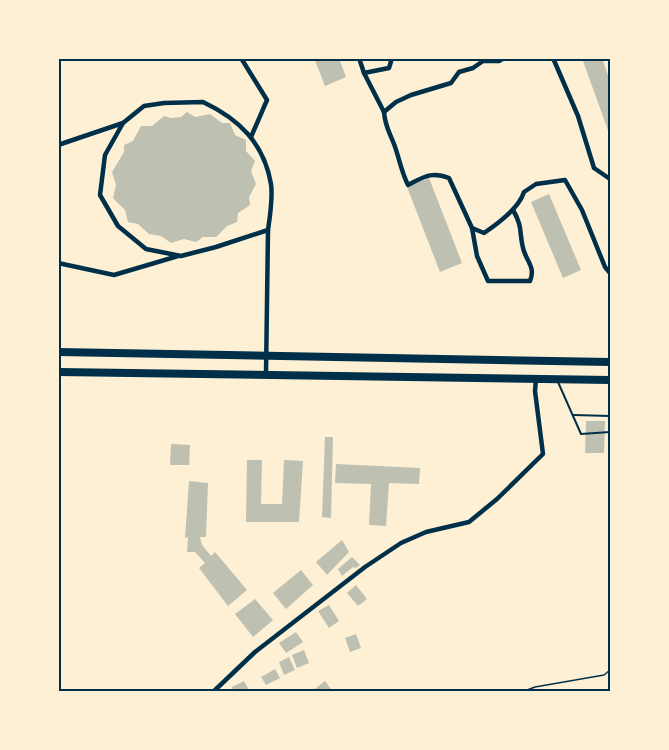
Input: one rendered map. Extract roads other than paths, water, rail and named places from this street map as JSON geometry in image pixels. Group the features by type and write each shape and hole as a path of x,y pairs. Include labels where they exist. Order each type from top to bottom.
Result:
{"highway":[{"path":"58,352 610,362"},
{"path":"58,374 82,372 610,380"}],"street":[{"path":"241,58 267,100 252,137"},
{"path":"358,58 384,112 386,126 408,185 438,173 449,178 472,228 477,256 488,281 530,281 533,274 531,263 524,252 521,223 513,210"},
{"path":"364,73 389,68 392,58"},
{"path":"384,112 396,102 411,95 451,83 459,72 473,68 483,61 499,61 504,58"},
{"path":"553,58 578,116 594,168 610,179"},
{"path":"58,145 123,123 144,106 164,103 203,102 225,113 252,137 267,168 271,186 268,230 266,374"},
{"path":"123,123 105,155 100,195 118,226 146,249 181,256"},
{"path":"472,228 484,233 513,210 521,202 524,192 536,184 565,180 582,210 605,267 610,273"},
{"path":"58,262 114,274 268,230"},
{"path":"213,692 255,652 365,567 401,543 426,532 469,522 497,499 543,454 535,391 536,379"}],"lane":[{"path":"557,379 581,434 610,432"},
{"path":"573,415 610,416"}]}
